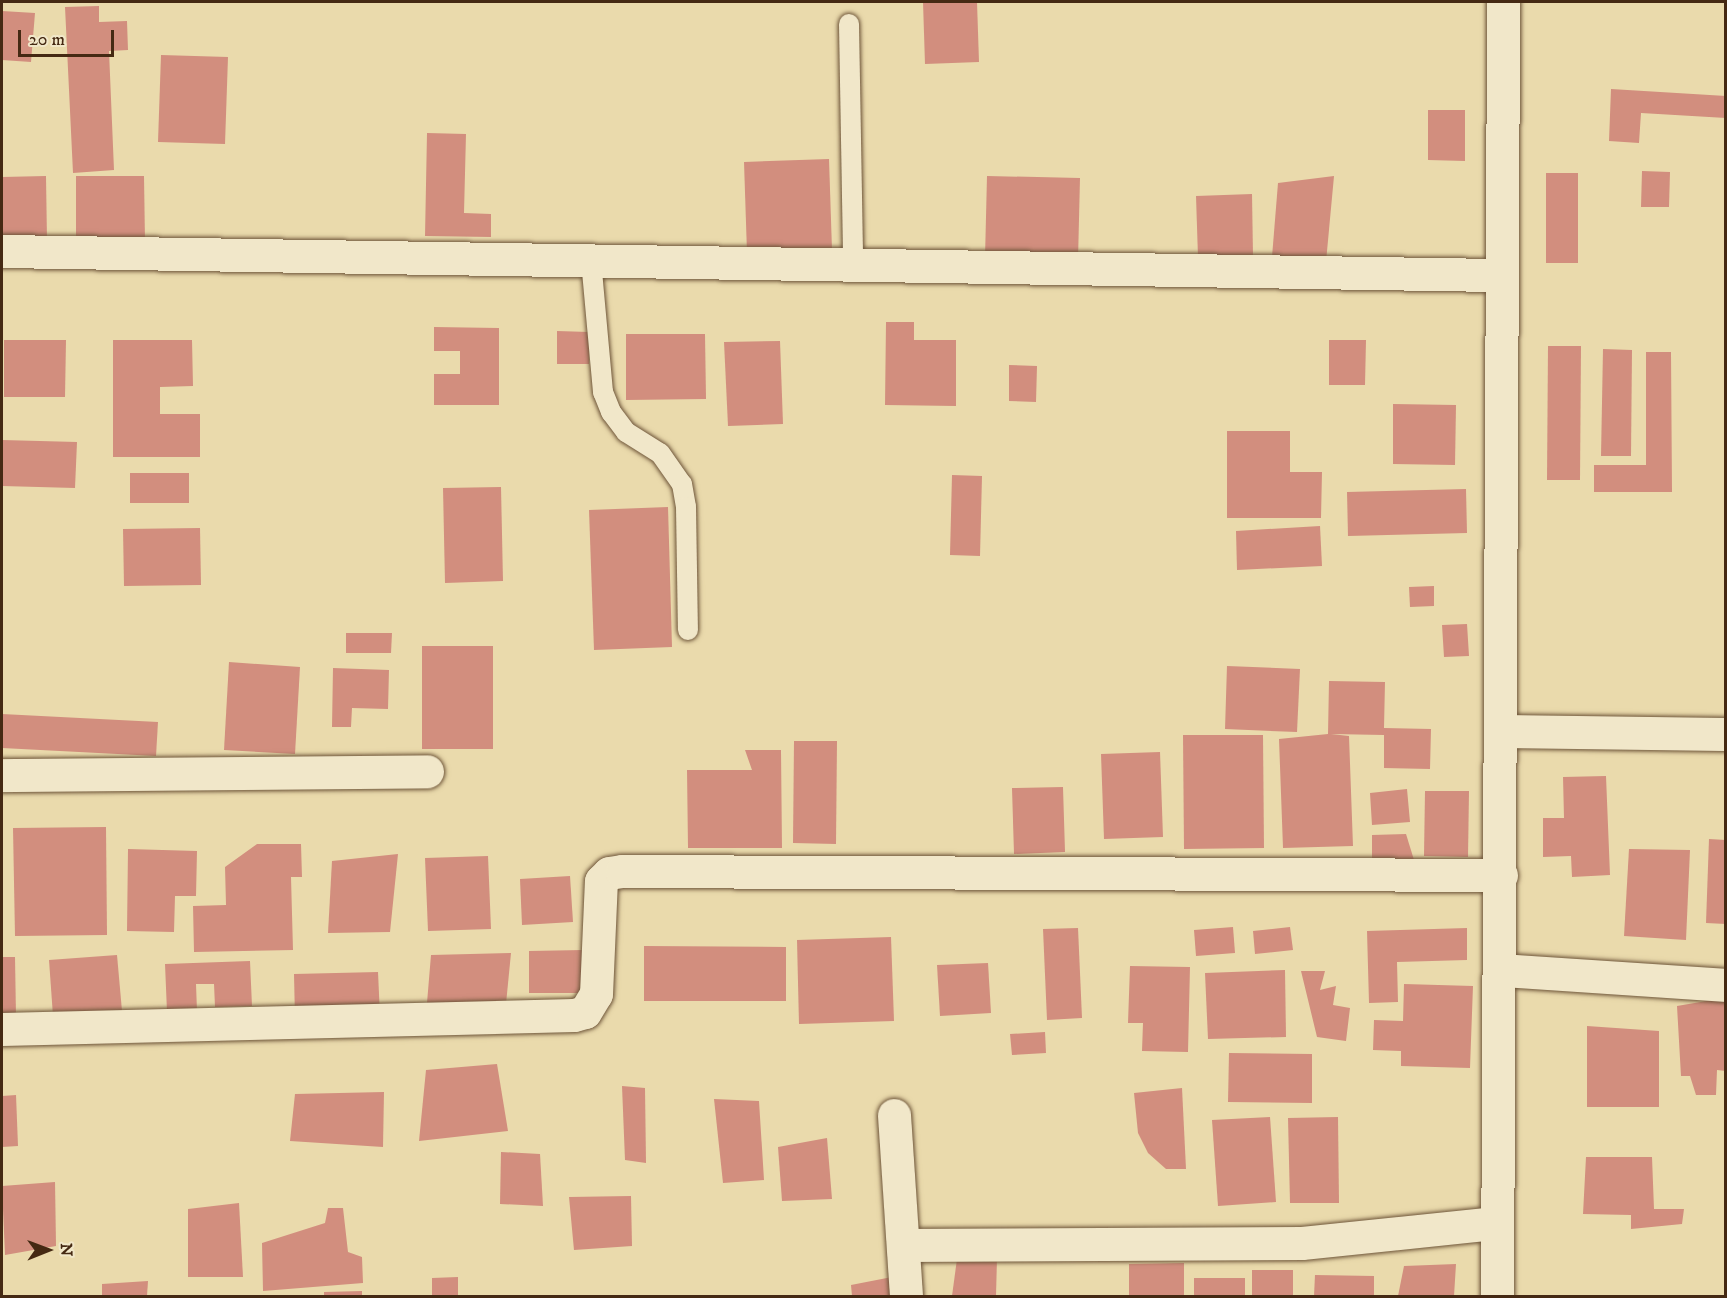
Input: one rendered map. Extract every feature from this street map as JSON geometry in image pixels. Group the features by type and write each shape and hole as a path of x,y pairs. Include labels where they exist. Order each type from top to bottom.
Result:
{"street":[{"path":"1497,1296 1496,1223 1501,970 1503,2"},
{"path":"2,251 1502,274"},
{"path":"1502,731 1725,734"},
{"path":"2,774 427,771"},
{"path":"2,1029 574,1015 585,1012 596,994 601,881 609,873 622,870 1501,875"},
{"path":"1501,970 1725,985"},
{"path":"894,1114 906,1296"},
{"path":"903,1245 1302,1244 1496,1223"}],"lane":[{"path":"849,24 853,265"},
{"path":"591,260 603,392 611,412 626,432 660,453 682,484 686,507 688,630"}],"building":[{"path":"923,2 977,2 979,62 925,64"},
{"path":"99,6 99,22 127,21 128,50 109,51 114,170 73,173 65,7"},
{"path":"2,11 35,13 31,62 2,60"},
{"path":"161,55 228,57 225,144 158,142"},
{"path":"1611,89 1726,96 1726,118 1641,113 1639,143 1609,141"},
{"path":"1428,110 1465,110 1465,161 1428,160"},
{"path":"427,133 466,134 464,213 491,214 491,237 425,236"},
{"path":"829,159 832,250 747,253 744,162"},
{"path":"1642,171 1670,172 1669,207 1641,207"},
{"path":"1546,173 1578,173 1578,263 1546,263"},
{"path":"46,176 47,241 2,242 2,177"},
{"path":"76,176 144,176 145,242 76,242"},
{"path":"987,176 1080,178 1078,260 985,258"},
{"path":"1334,176 1326,262 1272,257 1278,183"},
{"path":"1252,194 1253,256 1198,257 1196,196"},
{"path":"886,322 914,322 914,340 956,340 956,406 885,405"},
{"path":"434,327 499,328 499,405 434,405 434,374 460,374 460,351 434,351"},
{"path":"557,331 589,332 589,364 557,364"},
{"path":"626,334 705,334 706,399 626,400"},
{"path":"4,340 66,340 65,397 4,397"},
{"path":"113,340 192,340 193,386 160,387 160,414 200,414 200,457 113,457"},
{"path":"1329,340 1366,340 1365,385 1329,385"},
{"path":"780,341 783,424 728,426 724,342"},
{"path":"1548,346 1581,346 1580,480 1547,480"},
{"path":"1603,349 1632,350 1631,456 1601,456"},
{"path":"1646,352 1671,352 1672,492 1594,492 1594,465 1646,465"},
{"path":"1009,365 1037,366 1036,402 1009,401"},
{"path":"1393,404 1456,405 1455,465 1393,464"},
{"path":"1227,431 1290,431 1290,472 1322,472 1321,518 1227,518"},
{"path":"2,440 77,442 75,488 2,486"},
{"path":"130,473 189,473 189,503 130,503"},
{"path":"952,475 982,476 980,556 950,555"},
{"path":"501,487 503,581 445,583 443,488"},
{"path":"1466,489 1467,533 1348,536 1347,492"},
{"path":"668,507 672,647 594,650 589,510"},
{"path":"1320,526 1322,566 1237,570 1236,531"},
{"path":"200,528 201,585 124,586 123,529"},
{"path":"1434,586 1434,606 1410,607 1409,587"},
{"path":"1467,624 1469,656 1444,657 1442,625"},
{"path":"346,633 392,633 391,653 346,653"},
{"path":"422,646 493,646 493,749 422,749"},
{"path":"229,662 300,667 295,754 224,750"},
{"path":"1227,666 1300,669 1297,732 1225,729"},
{"path":"333,668 389,670 388,709 352,708 351,727 332,727"},
{"path":"1329,681 1385,682 1384,728 1431,729 1430,769 1384,768 1384,735 1331,734 1349,736 1353,846 1283,848 1279,739 1328,734"},
{"path":"2,714 158,722 156,756 2,748"},
{"path":"1183,735 1263,735 1264,848 1184,849"},
{"path":"794,741 837,741 836,844 793,843"},
{"path":"745,750 781,750 782,848 688,848 687,770 752,770"},
{"path":"1160,752 1163,837 1104,839 1101,754"},
{"path":"1606,776 1610,875 1572,877 1571,856 1543,857 1543,818 1564,818 1563,777"},
{"path":"1063,787 1065,852 1014,854 1012,788"},
{"path":"1407,789 1410,822 1372,825 1370,793"},
{"path":"1425,791 1469,791 1468,857 1424,856"},
{"path":"106,827 107,935 15,936 13,828"},
{"path":"1406,834 1414,860 1372,860 1372,835"},
{"path":"1709,839 1726,840 1726,924 1706,923"},
{"path":"257,844 301,844 302,877 291,877 293,950 194,952 193,906 226,905 225,867"},
{"path":"128,849 197,851 196,896 175,896 174,932 127,931"},
{"path":"1629,849 1690,850 1686,940 1624,936"},
{"path":"398,854 390,932 328,933 332,861"},
{"path":"488,856 491,929 428,931 425,858"},
{"path":"570,876 573,922 522,925 520,879"},
{"path":"1233,927 1235,953 1196,956 1194,930"},
{"path":"1290,927 1293,950 1255,954 1253,931"},
{"path":"1078,928 1082,1018 1047,1020 1043,929"},
{"path":"1467,928 1467,960 1397,962 1398,1002 1369,1003 1367,931"},
{"path":"891,937 894,1021 799,1024 797,940"},
{"path":"644,946 786,947 786,1001 644,1001"},
{"path":"583,950 584,993 529,993 529,951"},
{"path":"511,953 505,1014 426,1015 431,955"},
{"path":"117,955 122,1011 53,1016 49,960"},
{"path":"2,957 15,957 16,1017 2,1017"},
{"path":"250,961 252,1006 215,1007 214,984 196,984 197,1011 167,1012 165,964"},
{"path":"988,963 991,1013 940,1016 937,965"},
{"path":"1130,966 1190,967 1188,1052 1142,1051 1143,1023 1128,1023"},
{"path":"1285,970 1286,1037 1208,1039 1205,973"},
{"path":"1301,971 1325,971 1320,990 1336,986 1333,1005 1350,1008 1346,1041 1317,1037"},
{"path":"378,972 380,1016 295,1019 294,974"},
{"path":"1404,984 1473,986 1470,1068 1401,1066 1401,1051 1373,1050 1374,1020 1403,1021"},
{"path":"1724,998 1726,1071 1717,1070 1716,1095 1696,1095 1690,1076 1681,1076 1677,1006"},
{"path":"1587,1026 1659,1031 1659,1107 1587,1107"},
{"path":"1045,1032 1046,1053 1012,1055 1010,1034"},
{"path":"1229,1053 1312,1054 1312,1103 1228,1102"},
{"path":"497,1064 508,1131 419,1141 426,1070"},
{"path":"622,1086 645,1088 646,1163 625,1160"},
{"path":"1182,1088 1186,1169 1166,1169 1148,1153 1138,1133 1134,1093"},
{"path":"384,1092 383,1147 290,1141 295,1094"},
{"path":"16,1095 18,1146 2,1147 2,1096"},
{"path":"714,1099 759,1101 764,1180 723,1183"},
{"path":"1270,1117 1276,1202 1218,1206 1212,1120"},
{"path":"1338,1117 1339,1203 1290,1203 1288,1118"},
{"path":"827,1138 832,1199 782,1201 778,1147"},
{"path":"501,1152 540,1154 543,1206 500,1204"},
{"path":"1586,1157 1652,1157 1654,1209 1684,1209 1682,1224 1631,1229 1631,1215 1583,1214"},
{"path":"55,1182 56,1246 5,1255 2,1186"},
{"path":"631,1196 632,1246 574,1250 569,1197"},
{"path":"239,1203 243,1277 188,1277 188,1209"},
{"path":"328,1208 343,1208 348,1252 362,1257 363,1283 263,1291 262,1243 325,1223"},
{"path":"997,1258 996,1296 952,1296 957,1259"},
{"path":"1184,1263 1184,1296 1129,1296 1129,1264"},
{"path":"1456,1264 1454,1296 1398,1296 1404,1266"},
{"path":"1252,1270 1293,1270 1293,1296 1252,1296"},
{"path":"1315,1275 1374,1276 1374,1296 1314,1296"},
{"path":"458,1277 458,1296 432,1296 432,1278"},
{"path":"892,1277 894,1296 852,1296 851,1285"},
{"path":"1194,1278 1245,1278 1245,1296 1194,1296"},
{"path":"148,1281 147,1296 102,1296 102,1284"},
{"path":"362,1291 362,1296 324,1296 324,1292"}]}
